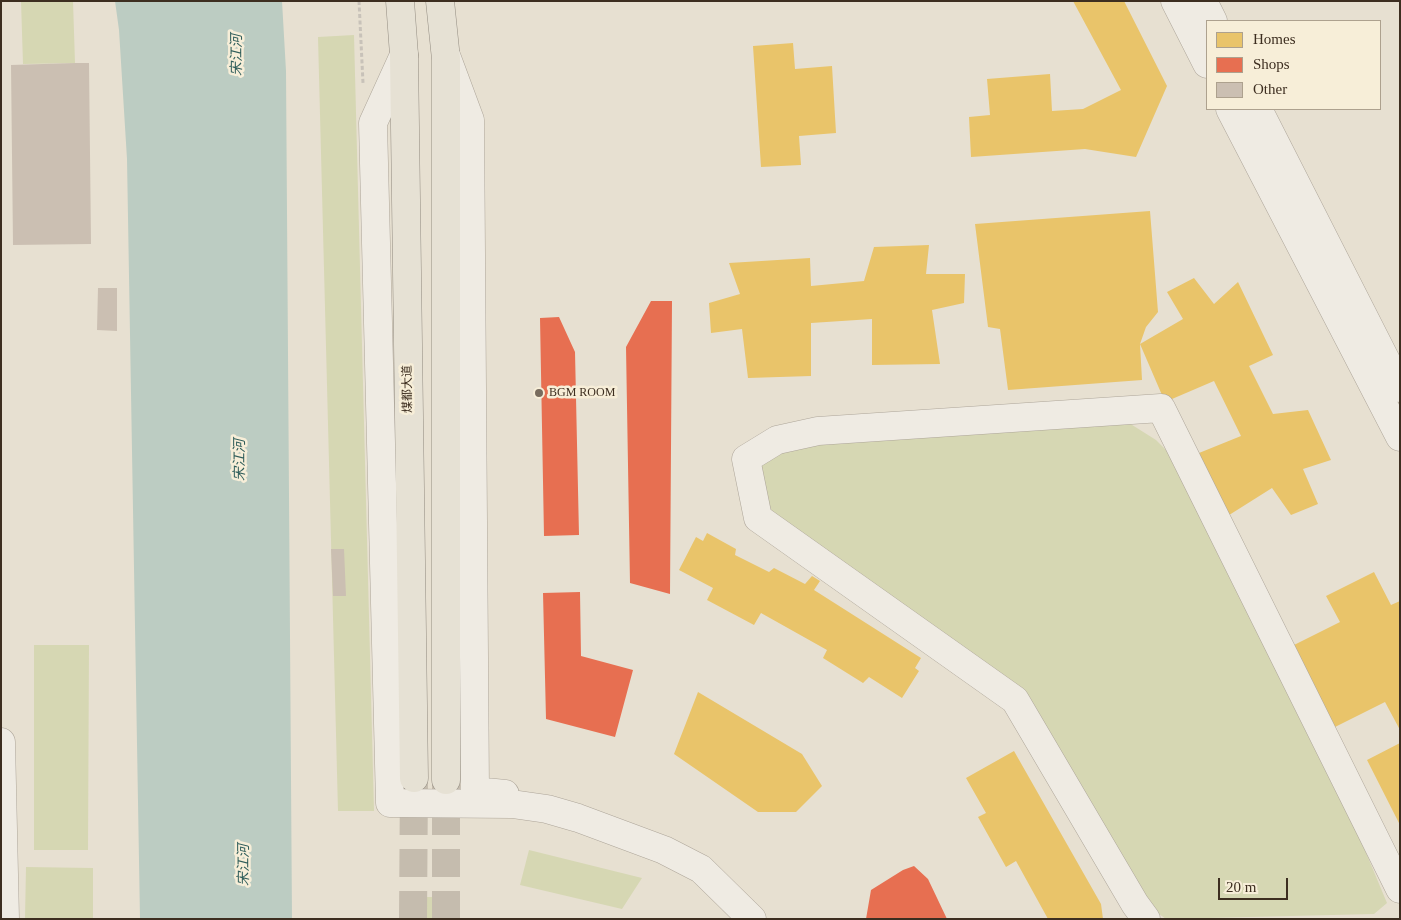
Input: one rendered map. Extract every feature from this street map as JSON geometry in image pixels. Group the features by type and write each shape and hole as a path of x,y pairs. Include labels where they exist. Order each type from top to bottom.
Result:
{"main road":[{"name":"煤都大道","path":"400,1 404,55 414,778"},
{"path":"440,1 446,54 446,780"}],"street":[{"path":"1175,1 1206,62"},
{"path":"1203,1 1212,20"},
{"path":"446,54 470,120 475,791 537,797 600,815 642,830 719,869 770,919"},
{"path":"404,55 373,122 390,803 512,804 547,808 664,850 701,869 752,919"},
{"path":"1231,110 1400,437"},
{"path":"1259,110 1400,388"},
{"path":"1146,919 1134,904 1015,700 758,518 746,459 778,440 818,431 1161,408 1400,889"},
{"path":"1,742 5,919"}],"green space":[{"path":"21,1 73,1 75,63 23,64"},
{"path":"354,35 374,811 338,811 318,37"},
{"path":"1129,423 1156,440 1188,472 1326,757 1387,903 1374,914 1166,919 1148,906 1005,679 765,513 756,470 782,449 881,435"},
{"path":"34,645 89,645 88,850 34,850"},
{"path":"529,850 642,878 622,909 520,885"},
{"path":"26,867 93,868 93,919 25,919"},
{"path":"419,897 440,897 440,919 418,919"}],"water":[{"name":"宋江河","path":"115,1 282,1 286,71 292,919 140,919 127,159 119,30"}],"building: Homes":[{"path":"1073,1 1124,1 1167,86 1136,157 1085,149 971,157 969,117 990,115 987,79 1050,74 1052,111 1083,109 1121,90"},
{"path":"793,43 795,69 832,66 836,133 799,136 801,165 761,167 753,46"},
{"path":"1150,211 1158,312 1146,327 1140,344 1142,380 1008,390 1000,329 988,327 975,224"},
{"path":"929,245 926,274 965,274 964,303 932,310 940,364 872,365 872,319 811,323 811,376 748,378 742,329 711,333 709,303 740,294 729,263 810,258 811,286 864,281 874,247"},
{"path":"1194,278 1214,304 1238,282 1273,355 1249,366 1273,414 1308,410 1331,460 1303,469 1318,504 1291,515 1272,488 1226,517 1199,453 1241,436 1214,381 1165,402 1140,344 1183,319 1167,292"},
{"path":"707,533 736,549 735,555 769,572 774,568 805,584 812,576 820,581 814,590 921,658 915,668 919,671 902,698 869,677 863,683 823,658 827,650 761,613 754,625 707,600 713,588 679,570 696,537 703,541"},
{"path":"1374,572 1391,605 1400,601 1400,730 1385,702 1335,727 1294,645 1340,622 1326,596"},
{"path":"698,692 802,754 822,786 796,812 758,812 674,754"},
{"path":"1400,743 1400,825 1367,760"},
{"path":"1014,751 1101,904 1103,919 1048,919 1016,861 1006,867 978,817 986,813 966,778"}],"building: Shops":[{"path":"651,301 672,301 670,594 630,583 626,347"},
{"path":"559,317 575,352 579,535 544,536 540,318"},
{"path":"580,592 581,656 633,670 615,737 546,719 543,593"},
{"path":"914,866 928,879 947,919 866,919 871,890 903,870"}],"building: Other":[{"path":"89,63 91,244 13,245 11,65"},
{"path":"98,288 117,288 117,331 97,330"},
{"path":"331,549 344,549 346,596 333,596"}],"tunnel":[{"path":"413,919 414,779"},
{"path":"446,780 446,919"}],"place":[{"name":"BGM ROOM","path":"539,393"}]}
